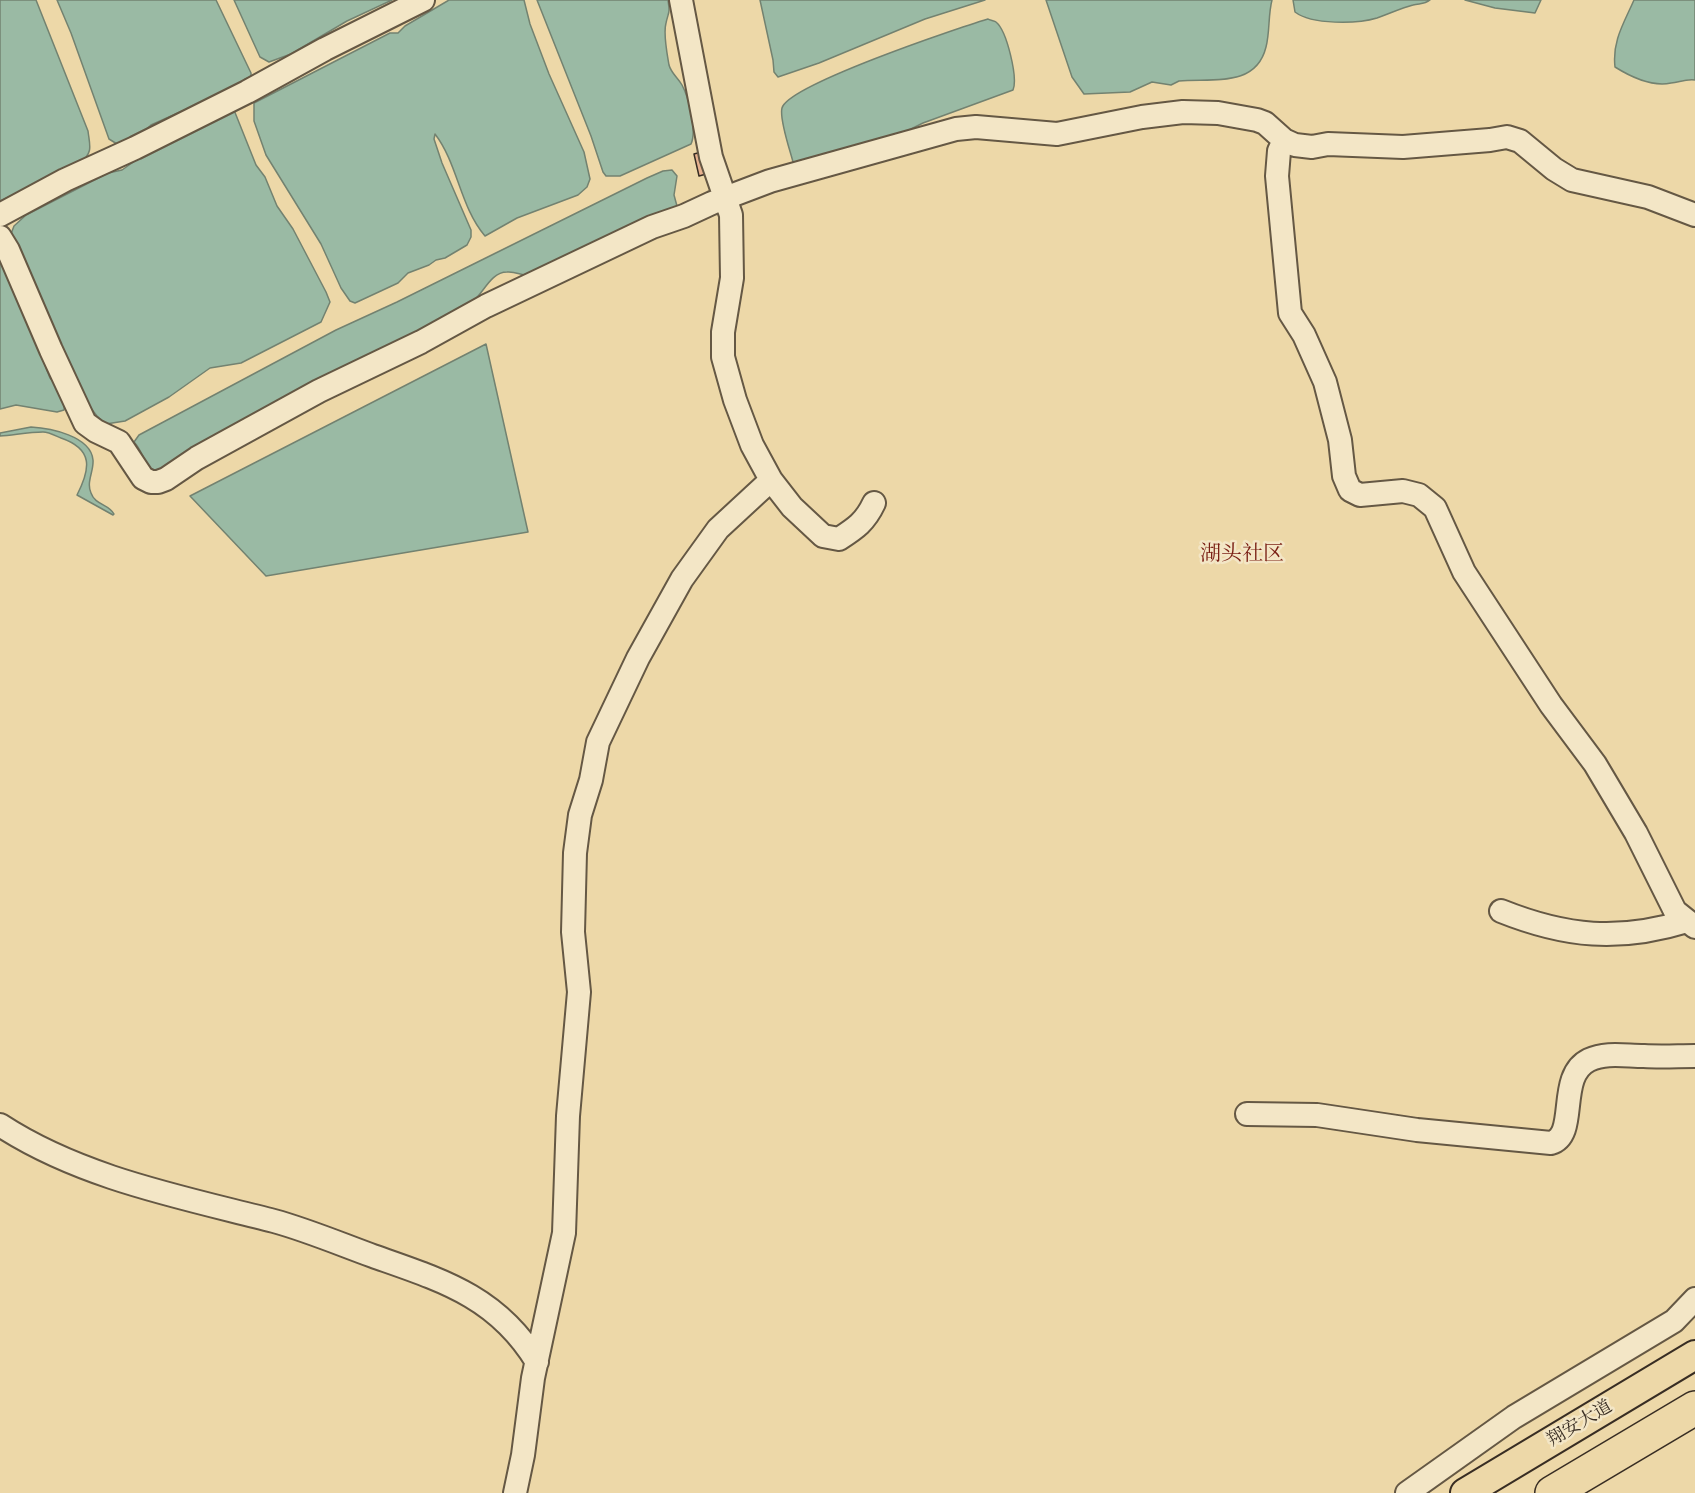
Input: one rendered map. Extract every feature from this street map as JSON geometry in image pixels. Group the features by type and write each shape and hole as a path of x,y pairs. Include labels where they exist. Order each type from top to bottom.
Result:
{"highway":[{"path":"1552,1493 1695,1408"}],"main road":[{"name":"翔安大道","path":"1465,1493 1695,1355"}],"street":[{"path":"0,215 65,180 247,92 325,49 423,0"},
{"path":"681,0 711,157 719,184 727,197 731,215 732,278 723,332 723,357 735,400 752,445 771,480 792,507 823,536 839,539 855,529 867,517 874,503"},
{"path":"0,237 8,250 85,423 119,442 142,478 158,482 319,391 421,342 486,306 652,227 770,181 956,129 976,127 1057,134 1142,117 1183,112 1242,116 1265,123 1284,140 1295,145 1312,147 1328,144 1403,147 1507,137 1520,141 1554,170 1572,180 1648,197 1695,215"},
{"path":"1284,140 1279,151 1277,176 1290,313 1309,344 1325,382 1340,440 1344,476 1350,490 1360,495 1403,491 1419,495 1435,508 1464,572 1551,705 1594,764 1636,833 1675,911 1691,924"},
{"path":"514,1493 523,1455 537,1362 564,1233 568,1116 579,992 573,932 575,853 580,815 591,780 598,742 638,658 682,579 717,529 771,480"},
{"path":"1501,911 1560,930 1583,934 1633,933 1691,924"},
{"path":"1247,1114 1317,1115 1418,1130 1551,1143 1558,1141 1566,1129 1570,1086 1579,1068 1588,1060 1606,1055 1695,1056"},
{"path":"0,1125 54,1156 174,1197 276,1222 440,1279 474,1296 505,1321 528,1346 537,1362"},
{"path":"1407,1493 1514,1417 1674,1321 1695,1299"}],"shaded area":[{"path":"0,0 36,0 88,131 90,145 89,152 81,163 0,201"},
{"path":"57,0 216,0 251,77 234,88 151,125 141,134 117,144 109,139"},
{"path":"234,0 392,0 347,21 291,54 269,62 260,57"},
{"path":"449,0 524,0 530,24 549,74 584,152 590,179 587,187 578,195 517,218 485,236 470,212 449,159 435,134 434,139 442,163 471,230 471,237 467,245 445,258 408,273 398,283 355,303 350,301 341,288 321,244 266,155 254,121 254,103 390,33 398,33 405,26"},
{"path":"537,0 668,0 669,12 665,33 667,55 670,68 682,85 690,106 693,123 691,144 620,176 606,176"},
{"path":"760,0 985,0 925,19 819,63 778,77 774,72"},
{"path":"1046,0 1272,0 1266,47 1261,60 1243,75 1218,80 1179,81 1171,85 1152,82 1130,92 1084,94 1072,77"},
{"path":"1293,0 1430,0 1377,18 1347,22 1323,21 1303,16 1295,12"},
{"path":"1465,0 1541,0 1535,13 1495,8"},
{"path":"1634,0 1695,0 1695,80 1656,84 1635,78 1615,67 1617,40"},
{"path":"988,19 996,22 1000,27 1008,44 1013,66 1013,90 923,123 901,134 798,165 793,162 781,113 782,108 791,98 812,86 876,58"},
{"path":"234,110 256,165 265,177 277,206 293,229 330,302 321,322 241,363 210,368 169,397 125,421 106,424 86,402 11,234 14,226 26,215 108,173 122,170 139,158"},
{"path":"672,170 677,176 674,195 677,206 535,276 511,272 501,273 491,280 471,303 159,470 153,471 150,468 134,442 139,435 336,330 647,178"},
{"path":"0,252 50,378 63,397 64,410 57,412 16,405 0,409"},
{"path":"486,344 528,532 266,576 190,496"},
{"path":"31,427 68,435 85,445 91,452 93,460 89,485 91,493 96,500 112,511 113,515 77,495 87,468 84,454 71,442 45,432 0,436 0,433"}],"building":[{"path":"705,151 710,173 699,176 694,154"}],"district":[{"name":"湖头社区","path":"1242,555"}]}
